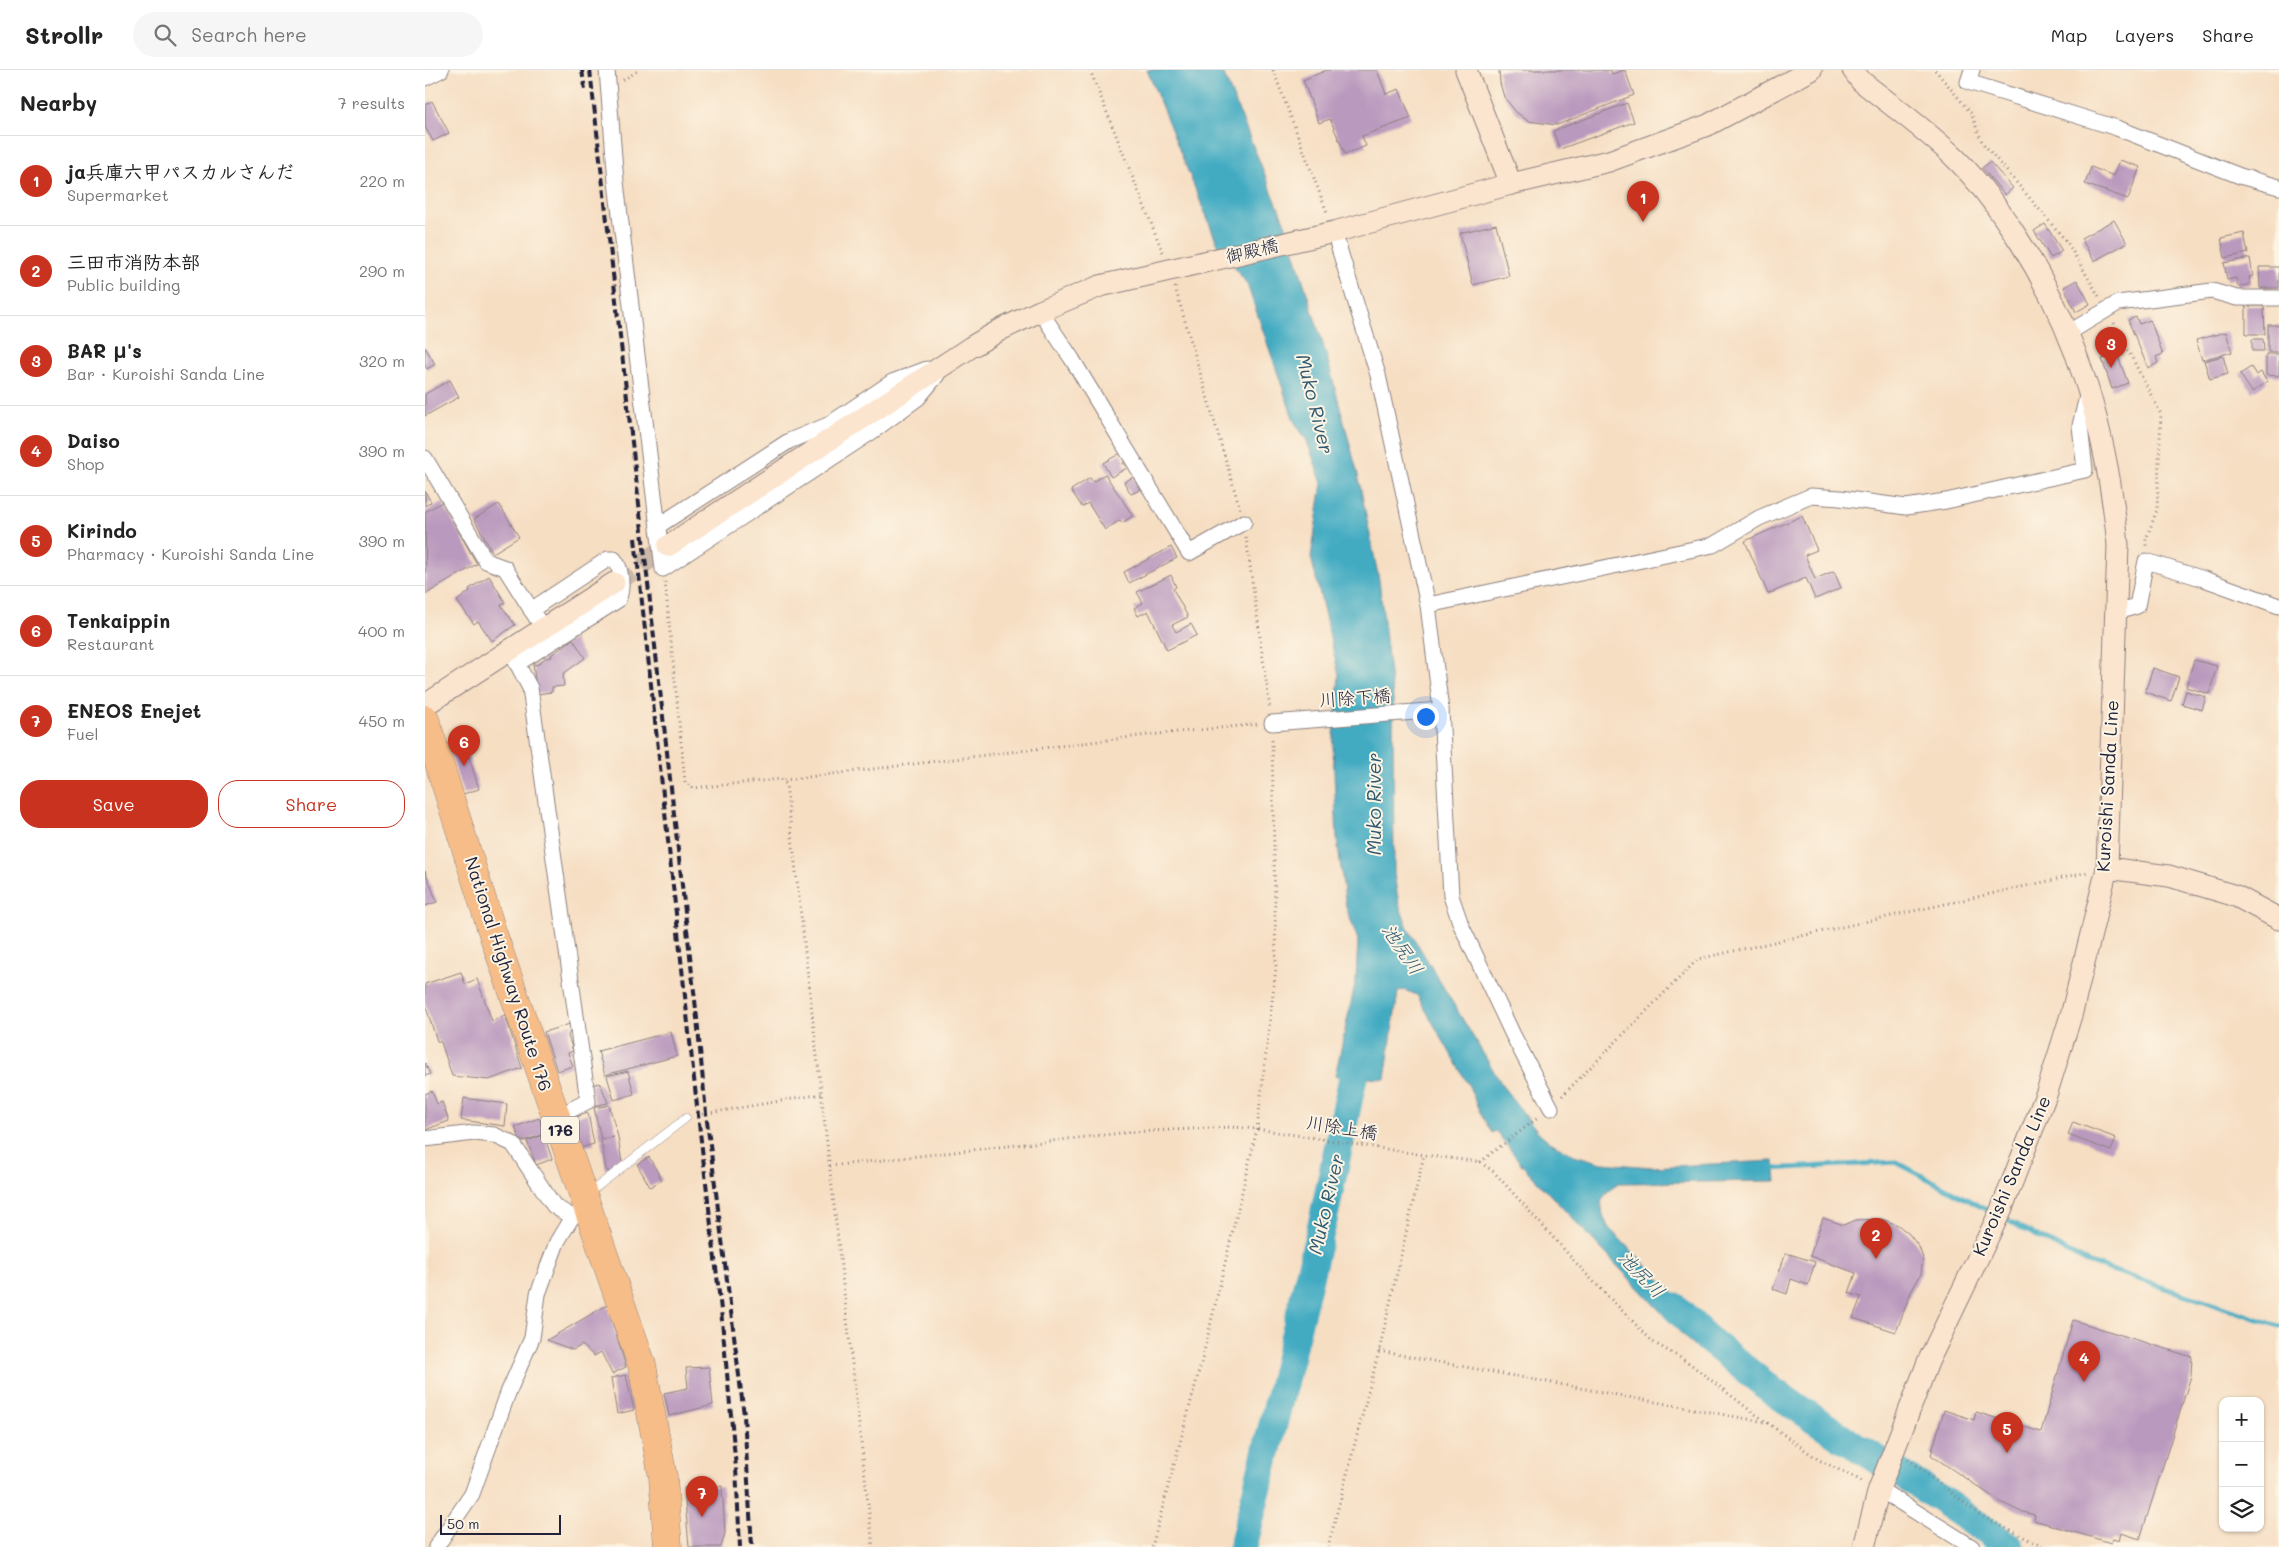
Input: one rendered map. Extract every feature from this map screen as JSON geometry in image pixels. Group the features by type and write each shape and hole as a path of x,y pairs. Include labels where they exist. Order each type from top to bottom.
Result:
{"highway":[{"name":"National Highway Route 176","path":"425,719 493,934 555,1118 581,1207 642,1365 663,1477 668,1547"}],"main road":[{"path":"1467,70 1511,184"},
{"name":"御殿橋","path":"668,546 1002,329 1100,286 1334,232 1511,184 1609,161 1708,125 1811,70"},
{"name":"Kuroishi Sanda Line","path":"1853,70 1861,81 1955,158 1998,206 2042,276 2068,333 2089,388 2113,495 2118,545 2107,868 2072,1012 2047,1092 2002,1208 1928,1362 1879,1489 1863,1547"},
{"path":"425,705 514,658 544,630 614,583"},
{"path":"2107,868 2169,876 2236,896 2279,919"}],"street":[{"path":"425,78 441,70"},
{"path":"607,70 616,182 663,569 873,431 918,398 947,363"},
{"path":"1972,70 1968,82 2117,128 2240,176 2279,187"},
{"path":"1334,232 1379,375 1428,605 1441,710 1451,896 1461,925 1551,1108"},
{"path":"2068,333 2118,303 2212,292 2237,298 2279,298"},
{"path":"1040,311 1072,359 1189,553 1244,522"},
{"path":"658,526 789,441 828,425 892,382 947,363"},
{"path":"1428,605 1713,545 1759,518 1811,496 1906,507 1946,501 2085,470 2080,426 2089,388"},
{"path":"425,458 486,561 505,568 544,630"},
{"path":"531,610 608,559 614,559 618,563 622,593 618,600 514,658 530,688 588,1101 555,1118"},
{"path":"2117,612 2137,606 2146,561 2204,579 2279,606"},
{"name":"川除下橋","path":"1272,722 1441,710"},
{"path":"425,1139 474,1133 494,1135 513,1144 554,1206 581,1207"},
{"path":"436,1547 472,1494 508,1393 532,1338 538,1294 557,1242 581,1207"},
{"path":"1879,1489 1972,1547"}],"lane":[{"path":"581,1207 686,1118"}],"path":[{"path":"1090,70 1170,271 1244,522 1272,722 1276,968 1257,1128 1201,1364 1152,1547"},
{"path":"1273,70 1334,232"},
{"path":"1935,70 1971,113 1982,142 2067,242 2107,310 2161,414 2157,510 2147,539 2146,561"},
{"path":"663,569 685,782 693,788 784,780 1139,736 1272,722"},
{"path":"784,780 786,784 822,1094 873,1547"},
{"path":"1879,1489 1819,1460 1689,1363 1653,1342 1588,1276 1494,1172 1480,1162 1551,1108 1698,959 2107,868"},
{"path":"686,1118 822,1094"},
{"name":"川除上橋","path":"830,1166 1131,1132 1231,1127 1257,1128 1424,1156 1480,1162"},
{"path":"1328,1547 1379,1351 1424,1156"},
{"path":"1379,1351 1767,1422"},
{"path":"1895,1449 1980,1515 2043,1547"}],"water":[{"path":"1147,70 1222,70 1286,226 1326,354 1358,475 1379,580 1393,699 1394,874 1399,905 1409,930 1504,1088 1538,1132 1550,1142 1574,1155 1602,1163 1651,1167 1774,1161 1776,1181 1618,1183 1607,1192 1601,1202 1603,1215 1608,1227 1683,1302 1712,1325 1694,1347 1522,1165 1496,1131 1492,1133 1480,1113 1469,1086 1417,995 1404,990 1398,992 1385,1079 1335,1076 1356,980 1358,940 1346,907 1337,839 1333,748 1339,675 1311,557 1322,483 1307,441 1294,421 1247,284 1218,245"}],"building":[{"path":"1327,70 1377,70 1386,94 1399,89 1411,118 1362,136 1366,146 1345,154 1330,119 1319,123 1303,80"},
{"path":"1499,70 1611,70 1612,74 1625,70 1634,95 1557,125 1528,121 1516,112 1504,97"},
{"path":"432,101 449,133 433,141 425,127 425,105"},
{"path":"1627,103 1634,122 1560,149 1553,131"},
{"path":"2120,160 2140,167 2128,199 2085,184 2091,167 2114,176"},
{"path":"1990,162 2013,188 2005,195 1982,168"},
{"path":"2114,220 2127,243 2094,261 2081,238"},
{"path":"1496,224 1509,276 1473,285 1460,233"},
{"path":"2045,224 2062,251 2051,258 2034,231"},
{"path":"2244,233 2248,253 2225,258 2221,238"},
{"path":"2250,258 2253,276 2249,277 2250,284 2238,287 2236,278 2227,280 2224,263"},
{"path":"2259,267 2279,267 2279,288 2260,288"},
{"path":"2077,280 2090,304 2076,312 2064,287"},
{"path":"2246,306 2264,306 2265,334 2246,334"},
{"path":"2136,317 2139,324 2150,320 2163,354 2156,357 2158,363 2148,368 2128,320"},
{"path":"2268,325 2279,325 2279,352 2268,352"},
{"path":"2226,332 2232,352 2202,360 2196,340"},
{"path":"2252,339 2263,339 2264,351 2252,351"},
{"path":"425,347 435,364 427,369 425,365"},
{"path":"2117,354 2128,383 2112,389 2102,359"},
{"path":"2266,354 2279,354 2279,376 2266,375"},
{"path":"2223,356 2228,374 2210,379 2204,361"},
{"path":"2251,367 2256,375 2261,372 2267,382 2252,392 2240,374"},
{"path":"450,380 459,397 425,416 425,394"},
{"path":"1121,453 1126,462 1123,463 1127,468 1111,477 1103,463"},
{"path":"1105,474 1133,516 1122,523 1120,520 1105,530 1088,503 1082,507 1071,490 1090,478 1093,482"},
{"path":"1133,477 1140,490 1131,494 1124,482"},
{"path":"425,491 431,502 425,506"},
{"path":"442,502 477,564 426,594 425,512"},
{"path":"499,504 519,537 493,553 474,519"},
{"path":"1802,516 1817,550 1805,555 1815,579 1834,571 1841,588 1815,599 1806,578 1768,594 1745,541"},
{"path":"1171,547 1177,558 1129,583 1124,572"},
{"path":"1171,575 1176,587 1173,589 1188,617 1172,625 1176,632 1191,624 1197,635 1167,650 1148,611 1138,616 1134,608 1143,603 1137,592"},
{"path":"489,576 505,602 501,605 515,625 492,641 478,621 474,624 457,601 470,591 469,589"},
{"path":"573,639 585,658 563,674 564,686 552,687 552,692 537,694 533,665 539,664 545,658 552,657 551,655"},
{"path":"2194,660 2217,666 2209,694 2186,687"},
{"path":"2153,668 2179,677 2171,701 2145,692"},
{"path":"2186,691 2206,697 2202,710 2182,704"},
{"path":"466,748 479,789 463,794 450,753"},
{"path":"425,871 437,902 425,906"},
{"path":"461,972 465,984 477,979 492,1021 505,1015 522,1068 489,1080 452,1076 441,1042 437,1041 425,1004 425,984"},
{"path":"573,1023 568,1036 573,1051 568,1053 573,1066 557,1071 544,1032"},
{"path":"671,1032 677,1056 605,1075 598,1051"},
{"path":"425,1063 430,1074 425,1076"},
{"path":"628,1071 634,1094 614,1100 607,1076"},
{"path":"600,1083 608,1103 594,1106 591,1085"},
{"path":"432,1091 437,1104 442,1102 449,1121 425,1130 425,1094"},
{"path":"464,1098 507,1104 505,1126 461,1120"},
{"path":"609,1105 618,1137 622,1163 610,1172 606,1170 601,1140 614,1137 601,1139 594,1108"},
{"path":"588,1113 594,1144 580,1148 570,1119"},
{"path":"539,1118 545,1134 521,1142 515,1127"},
{"path":"2073,1122 2116,1138 2111,1151 2068,1135"},
{"path":"544,1135 552,1159 536,1165 527,1141"},
{"path":"649,1157 662,1180 650,1187 637,1164"},
{"path":"1823,1218 1844,1225 1856,1220 1882,1219 1898,1225 1909,1234 1919,1247 1923,1258 1921,1274 1911,1292 1896,1332 1853,1318 1861,1297 1849,1293 1856,1273 1810,1256"},
{"path":"1786,1253 1815,1262 1808,1285 1791,1279 1787,1294 1773,1289"},
{"path":"607,1305 626,1367 612,1374 601,1352 594,1356 582,1345 573,1350 547,1340"},
{"path":"2073,1320 2192,1357 2191,1376 2140,1539 2121,1533 2119,1541 2113,1539 2111,1543 2034,1520 2035,1515 2019,1511 1999,1501 1931,1455 1944,1410 1974,1420 1976,1412 2041,1432"},
{"path":"709,1367 713,1405 669,1416 664,1393 688,1388 686,1368"},
{"path":"626,1375 634,1410 617,1414 611,1378"},
{"path":"722,1486 725,1533 721,1547 689,1547 684,1488"}],"waterway":[{"name":"Muko River","path":"1243,1547 1324,1216 1361,1039"},
{"path":"1769,1169 1896,1162 1993,1213"},
{"path":"2003,1218 2087,1262 2279,1326"},
{"name":"池尻川","path":"1675,1307 1704,1336 1774,1392 1931,1493 2010,1547"}],"tunnel":[{"path":"614,583 668,546"}],"railway":[{"path":"582,70 585,90"},
{"path":"590,70 697,1018 706,1113 744,1415 752,1547"},
{"path":"635,538 721,1310 736,1468 740,1547"}],"place":[{"name":"ja兵庫六甲パスカルさんだ","path":"1643,222"},
{"name":"BAR μ's","path":"2111,368"},
{"name":"Tenkaippin","path":"464,766"},
{"name":"三田市消防本部","path":"1876,1259"},
{"name":"Daiso","path":"2084,1382"},
{"name":"Kirindo","path":"2007,1453"},
{"name":"ENEOS Enejet","path":"702,1517"}]}
